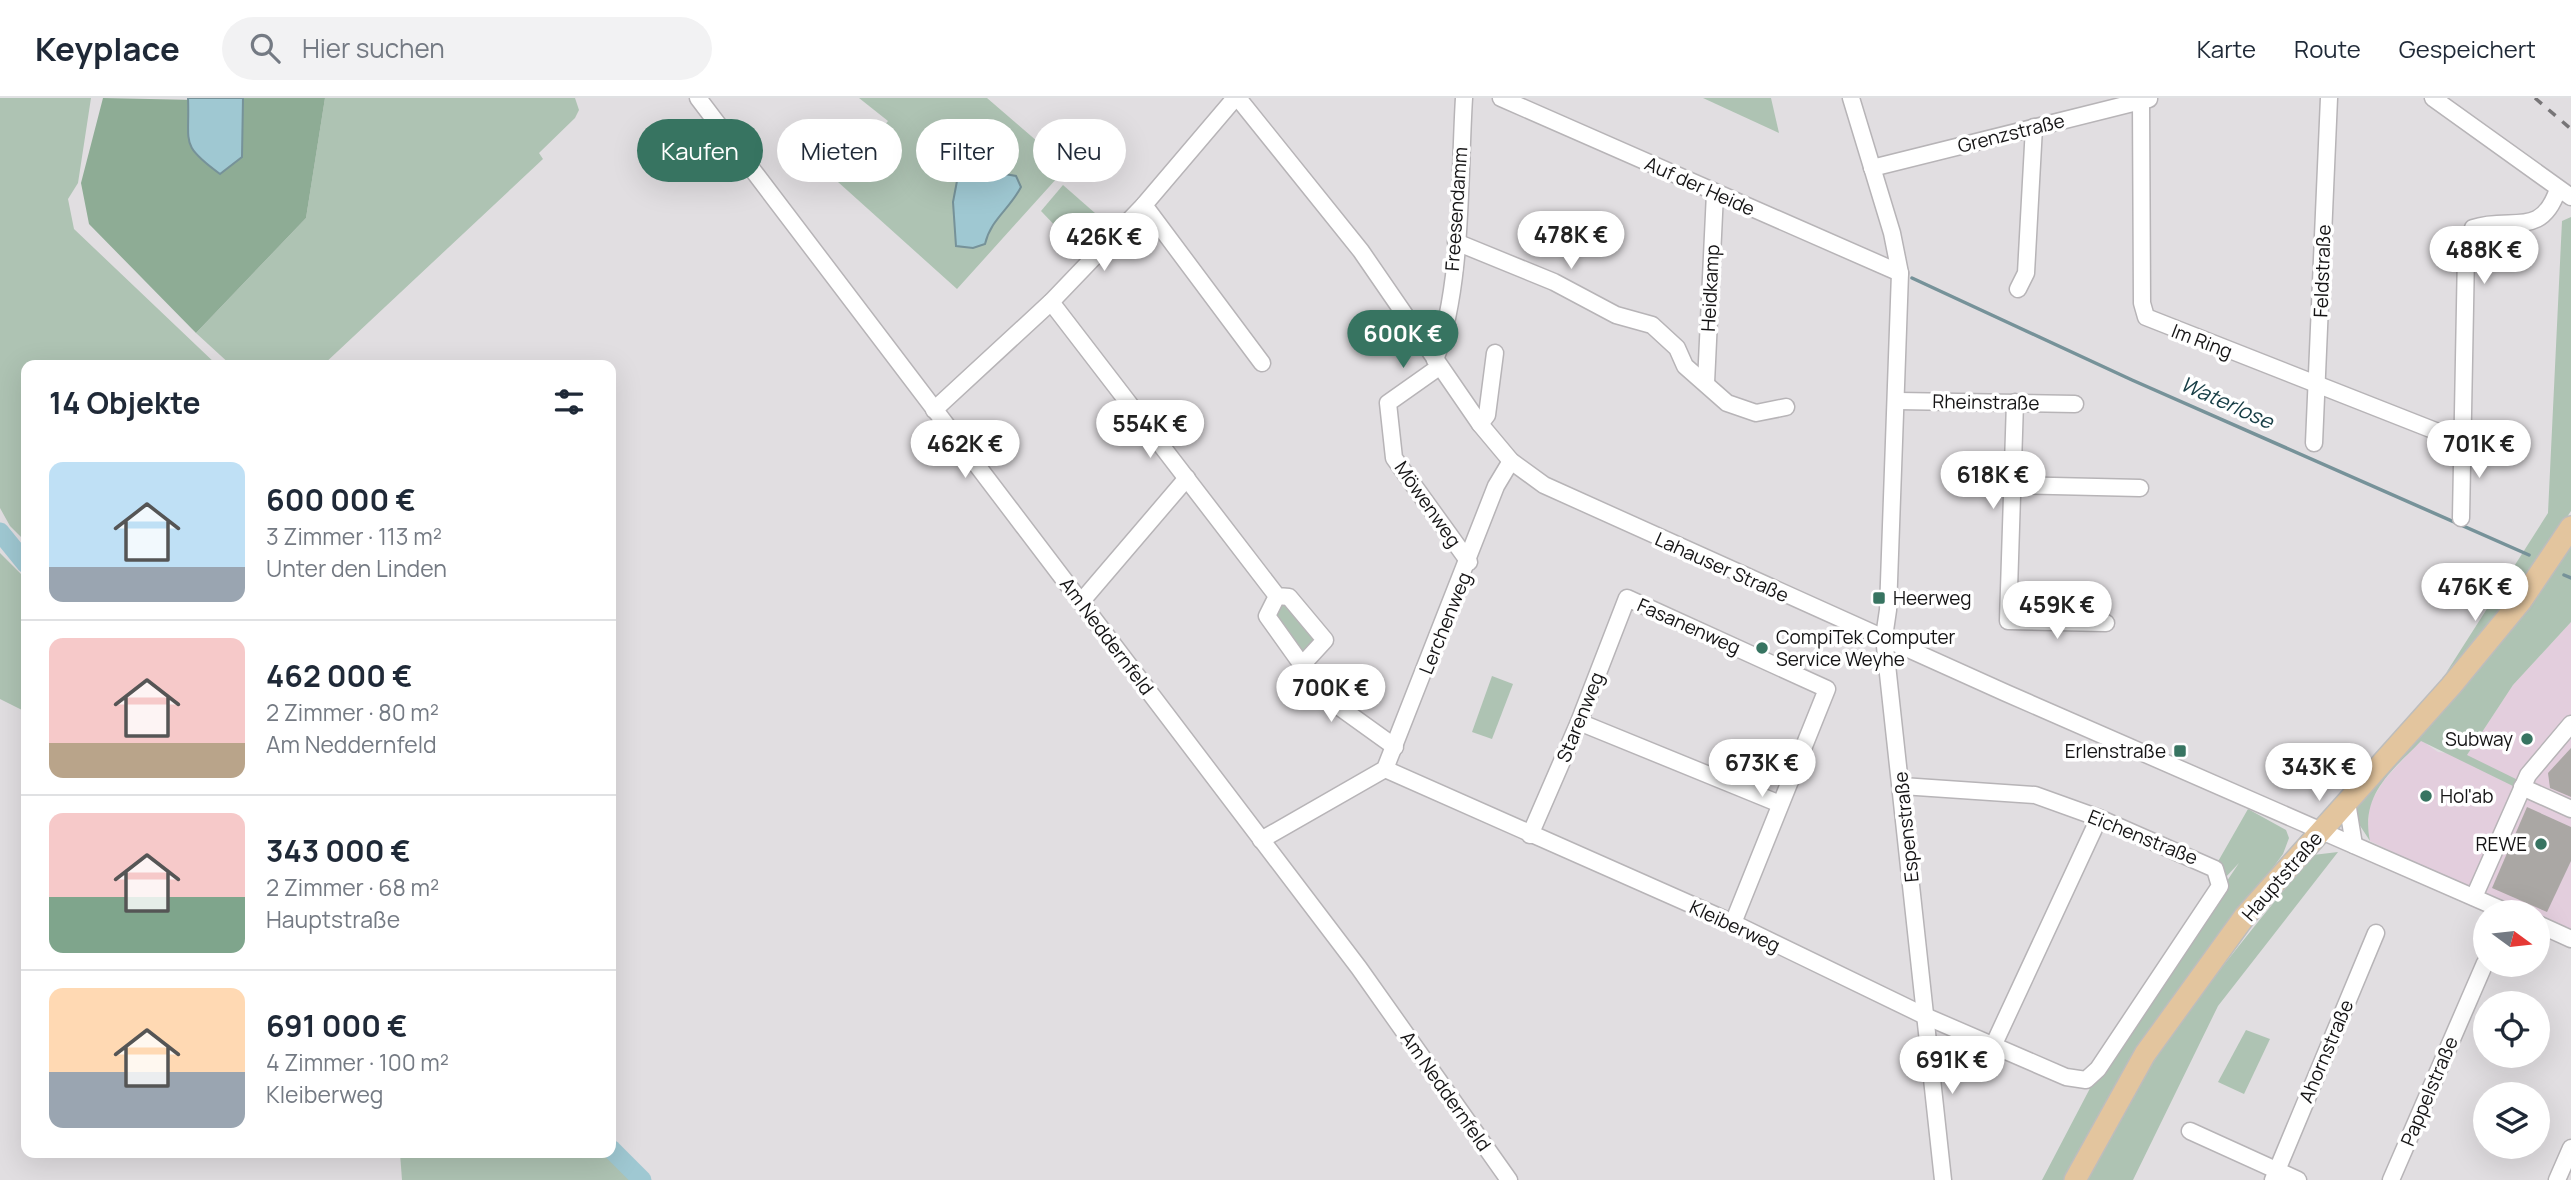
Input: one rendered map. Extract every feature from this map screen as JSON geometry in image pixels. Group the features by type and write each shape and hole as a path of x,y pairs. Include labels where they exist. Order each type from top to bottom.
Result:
{"main road":[{"name":"Hauptstraße","path":"2075,1180 2145,1054 2245,916 2521,601 2571,527"}],"street":[{"name":"Am Neddernfeld","path":"698,98 1359,968 1509,1180"},
{"path":"934,410 1051,302 1144,205 1237,98"},
{"name":"Lahauser Straße","path":"1237,98 1361,251 1480,424 1511,461 1544,485 1630,526 2481,900"},
{"name":"Freesendamm","path":"1437,363 1446,332 1456,242 1464,98"},
{"name":"Auf der Heide","path":"1501,98 1900,273"},
{"path":"1851,98 1892,233 1900,273 1898,401 1888,610 1884,637"},
{"name":"Feldstraße","path":"2314,443 2329,98"},
{"path":"2433,98 2565,193 2537,221 2519,225 2492,222 2473,228 2466,254 2461,519"},
{"name":"Grenzstraße","path":"1871,168 2146,99"},
{"name":"Im Ring","path":"2146,99 2142,303 2146,317 2461,442"},
{"path":"2018,289 2026,273 2034,127"},
{"name":"Heidkamp","path":"1706,383 1715,193"},
{"path":"1144,205 1262,363"},
{"name":"Heidkamp","path":"1456,242 1554,282 1616,315 1651,325 1677,348 1685,366 1727,403 1756,413 1786,407"},
{"path":"1051,302 1278,596 1289,597 1325,640 1302,664"},
{"path":"1480,424 1487,415 1495,353"},
{"name":"Möwenweg","path":"1437,363 1388,403 1394,458 1469,562"},
{"name":"Rheinstraße","path":"1898,401 2075,404"},
{"path":"2015,402 2008,621 2106,623"},
{"name":"Lerchenweg","path":"1385,769 1469,562 1496,486 1511,461"},
{"path":"1082,602 1187,478"},
{"path":"2012,485 2140,488"},
{"path":"1278,596 1267,616 1324,696 1395,747"},
{"name":"Fasanenweg","path":"1626,598 1827,689 1780,804"},
{"name":"Starenweg","path":"1530,835 1579,722 1626,598"},
{"name":"Espenstraße","path":"1884,637 1943,1180"},
{"path":"1579,722 1780,804 1733,923"},
{"path":"2474,897 2522,787 2535,766 2571,724"},
{"path":"1261,840 1385,769"},
{"name":"Kleiberweg","path":"1385,769 1733,923 1925,1016 2066,1076 2086,1080"},
{"name":"Eichenstraße","path":"1902,786 2035,794 2099,818 2215,869 2220,886 2098,1069 2086,1080"},
{"path":"2522,787 2571,809"},
{"path":"2347,802 2354,845"},
{"path":"1994,1044 2099,818"},
{"path":"2550,929 2571,939"},
{"name":"Ahornstraße","path":"2274,1175 2376,933"},
{"name":"Pappelstraße","path":"2391,1180 2479,977"},
{"path":"2190,1131 2274,1175 2298,1180"},
{"path":"2557,1180 2571,1148"}],"shaded area":[{"path":"2571,622 2571,935 2550,925 2550,900 2493,900 2370,841 2369,805 2384,780 2421,740 2438,752 2467,755 2513,685"}],"green space":[{"path":"0,98 91,98 78,183 68,199 74,229 212,360 21,360 21,537 10,526 0,508"},
{"path":"103,98 242,101 243,98 325,98 306,218 196,333 89,224 81,183"},
{"path":"325,98 575,98 579,110 575,118 539,153 543,159 328,360 225,360 196,333 306,218"},
{"path":"859,98 987,98 1011,119 916,119 916,182 1019,182 1019,126 1033,138 1033,182 1053,182 957,289 838,182 902,182 902,119 885,119"},
{"path":"1703,98 1771,98 1779,133"},
{"path":"1063,185 1112,228 1085,257 1041,211"},
{"path":"2571,217 2571,511 2513,597 2446,673 2548,513 2562,221"},
{"path":"2571,540 2571,622 2513,685 2467,755 2520,781 2517,788 2421,741 2389,773 2374,797 2368,824 2370,841 2357,821 2357,804"},
{"path":"0,553 21,574 21,710 0,699"},
{"path":"1278,598 1322,639 1301,661 1269,616"},
{"path":"1492,676 1513,684 1492,739 1472,732"},
{"path":"2248,809 2286,830 2289,838 2283,854 2140,1054 2064,1180 2042,1180 2098,1073 2239,863 2224,879 2216,865"},
{"path":"2338,852 2218,1006 2133,1180 2086,1180 2134,1093 2219,971 2313,855"},
{"path":"2246,1030 2270,1039 2244,1094 2218,1082"},
{"path":"400,1158 609,1158 631,1180 402,1180"}],"water":[{"path":"188,98 243,98 242,157 220,174 198,156 189,142"},
{"path":"957,182 1019,182 1021,187 991,228 985,244 973,248 956,246 953,202"}],"building":[{"path":"2571,748 2571,797 2550,788 2548,773"},
{"name":"REWE","path":"2527,807 2571,827 2571,861 2550,906 2550,900 2520,900 2492,888"}],"waterway":[{"name":"Waterlose","path":"1912,278 2132,380 2529,555"},
{"path":"0,532 21,558"},
{"name":"Waterlose","path":"2564,575 2571,578"},
{"path":"616,1154 642,1180"}],"railway":[{"path":"2535,98 2571,129"}],"place":[{"name":"Heerweg","path":"1879,598"},
{"name":"CompiTek Computer Service Weyhe","path":"1762,648"},
{"name":"Subway","path":"2527,739"},
{"name":"Erlenstraße","path":"2180,751"},
{"name":"Hol'ab","path":"2426,796"},
{"name":"REWE","path":"2541,844"}]}
